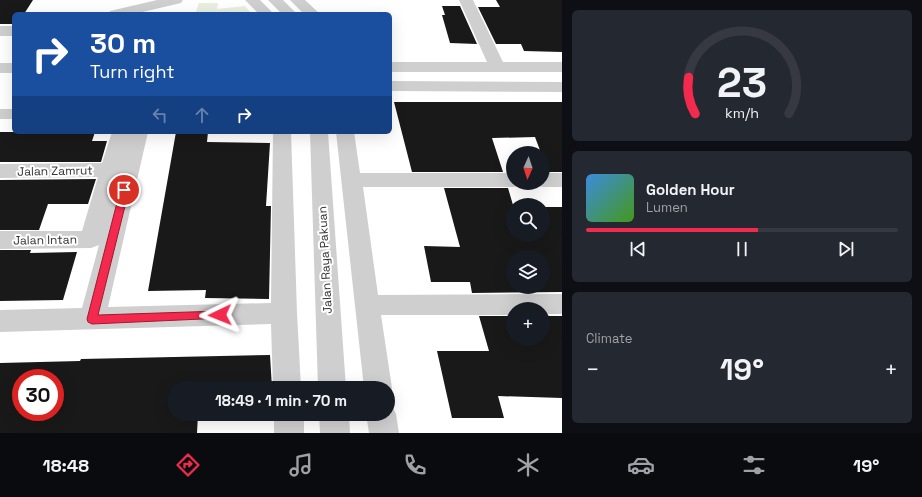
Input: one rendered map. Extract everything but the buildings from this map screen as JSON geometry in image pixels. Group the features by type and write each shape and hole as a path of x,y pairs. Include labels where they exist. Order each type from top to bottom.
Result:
{"street":[{"path":"124,12 176,0"},
{"path":"252,0 265,12"},
{"path":"275,0 288,12"},
{"path":"297,0 311,12"},
{"path":"466,0 497,68"},
{"path":"0,31 12,31"},
{"path":"392,67 562,68"},
{"path":"0,68 12,68"},
{"path":"392,86 562,87"},
{"path":"0,114 12,114"},
{"path":"111,170 120,134"},
{"path":"92,319 138,134"},
{"path":"282,134 284,313 287,381"},
{"name":"Jalan Raya Pakuan","path":"318,134 332,381"},
{"path":"345,134 377,381"},
{"name":"Jalan Zamrut","path":"0,171 111,170"},
{"name":"Jalan Intan","path":"0,240 91,239 111,170"},
{"path":"351,180 506,180"},
{"path":"550,180 562,180"},
{"path":"367,305 562,304"},
{"path":"0,322 284,313"},
{"path":"288,421 289,433"},
{"path":"334,421 335,433"},
{"path":"382,421 384,433"}],"green space":[{"path":"199,3 218,3 217,9 245,6 250,12 217,11 196,12"}],"route":[{"path":"124,190 92,319 220,315"}]}
